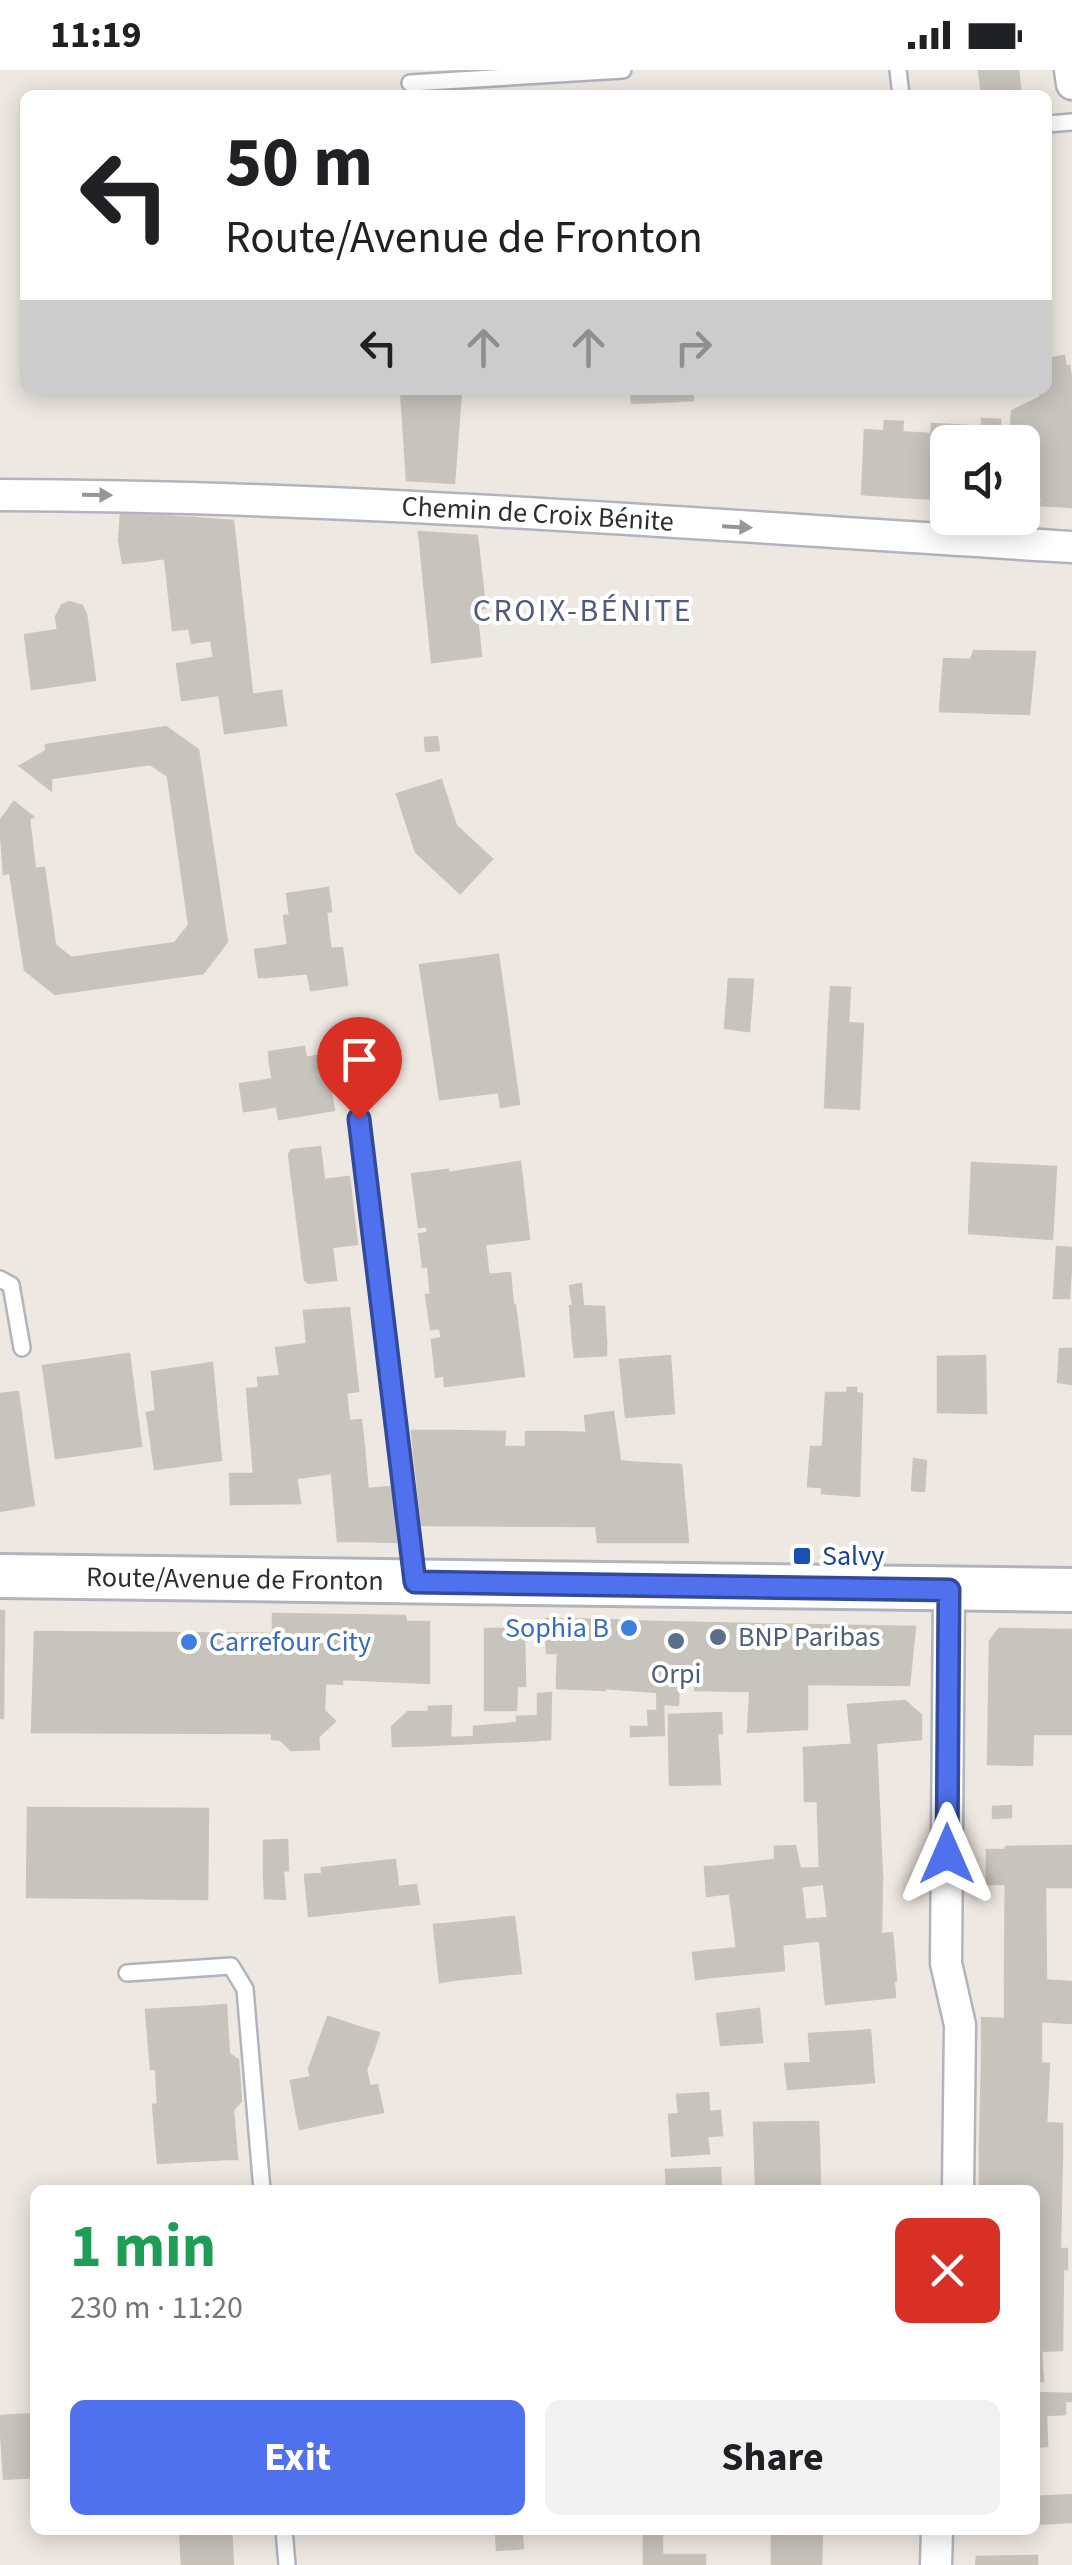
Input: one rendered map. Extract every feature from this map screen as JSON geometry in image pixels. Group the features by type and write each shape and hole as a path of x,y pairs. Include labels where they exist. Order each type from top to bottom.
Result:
{"main road":[{"name":"Route/Avenue de Fronton","path":"0,1576 1072,1590"}],"street":[{"path":"1070,70 1072,84"},
{"name":"Chemin de Croix Bénite","path":"0,494 380,507 1072,547"},
{"path":"949,1590 946,1963 960,2025 958,2185"},
{"path":"936,2565 937,2535"}],"lane":[{"path":"410,82 623,70"},
{"path":"359,1119 415,1582"},
{"path":"0,1279 12,1284 22,1348"},
{"path":"127,1973 231,1966 245,1989 262,2185"},
{"path":"284,2535 287,2565"}],"building":[{"path":"979,70 1018,70 1020,90 981,90"},
{"path":"1064,356 1066,367 1052,369 1052,358"},
{"path":"1069,366 1072,507 1041,505 1040,425 1011,425 1012,411 1040,395 1052,395 1052,369"},
{"path":"401,395 461,395 454,483 407,480"},
{"path":"631,395 676,395 676,401 632,403"},
{"path":"676,395 692,395 693,400 676,401"},
{"path":"982,419 1000,420 1000,425 982,425"},
{"path":"885,421 903,422 902,432 884,432"},
{"path":"865,430 930,434 930,490 918,489 918,498 862,494"},
{"path":"918,489 930,490 930,498 918,498"},
{"path":"121,514 193,518 211,640 203,641 200,627 173,630 165,558 144,561 142,543 119,540"},
{"path":"193,518 233,521 252,694 220,699"},
{"path":"419,532 477,536 485,608 476,609 481,656 432,662"},
{"path":"119,540 142,543 144,561 123,563"},
{"path":"69,602 82,606 86,614 95,680 32,689 25,635 58,630 56,617 62,605"},
{"path":"200,627 203,641 192,643 189,628"},
{"path":"974,651 1035,652 1029,714 940,711 944,659 971,660"},
{"path":"214,658 219,695 182,700 177,664"},
{"path":"281,691 286,725 225,733 220,699"},
{"path":"166,727 198,750 227,942 203,973 55,994 25,970 10,872 4,874 0,821 14,802 33,817 29,819 35,869 44,868 55,945 71,958 175,943 189,925 168,776 150,764 51,778 51,790 20,766 46,751 46,745"},
{"path":"437,737 439,750 426,751 425,738"},
{"path":"441,780 456,826 446,829 432,783"},
{"path":"432,783 446,829 456,826 492,859 460,893 416,852 397,794"},
{"path":"328,888 331,911 326,912 333,971 266,977 263,949 288,945 284,916 290,915 287,894"},
{"path":"342,948 347,985 311,990 308,974 333,971 330,949"},
{"path":"263,949 266,977 259,977 255,950"},
{"path":"498,955 519,1104 501,1107 499,1092 440,1099 420,965"},
{"path":"729,979 753,980 749,1031 725,1028"},
{"path":"831,987 850,988 848,1023 829,1022"},
{"path":"829,1022 863,1024 859,1109 825,1107"},
{"path":"304,1047 306,1058 270,1063 269,1052"},
{"path":"325,1055 329,1081 325,1083 326,1088 330,1087 334,1110 279,1119 270,1063"},
{"path":"273,1079 277,1106 260,1109 255,1082"},
{"path":"255,1082 260,1109 244,1111 240,1084"},
{"path":"320,1147 324,1180 349,1177 353,1211 297,1218 289,1154 292,1150"},
{"path":"520,1162 529,1239 485,1244 492,1308 515,1305 524,1376 445,1386 444,1375 436,1377 432,1340 442,1338 440,1328 431,1329 426,1295 431,1295 428,1266 423,1267 419,1234 428,1233 427,1226 419,1227 412,1174"},
{"path":"972,1163 1056,1167 1052,1239 969,1233"},
{"path":"353,1211 357,1244 332,1247 336,1280 309,1283 305,1280 297,1218"},
{"path":"1057,1247 1072,1248 1069,1298 1054,1298"},
{"path":"510,1273 513,1305 492,1308 488,1275"},
{"path":"581,1284 583,1307 573,1306 570,1286"},
{"path":"570,1306 604,1307 606,1342 573,1342"},
{"path":"349,1308 358,1391 284,1401 276,1348 307,1344 304,1311"},
{"path":"573,1342 606,1342 606,1355 575,1357"},
{"path":"1060,1349 1072,1349 1072,1384 1058,1382"},
{"path":"129,1354 141,1446 56,1458 43,1366"},
{"path":"670,1356 674,1413 626,1417 620,1360"},
{"path":"985,1356 986,1413 938,1412 938,1357"},
{"path":"212,1363 221,1460 155,1469 147,1413 156,1411 152,1372"},
{"path":"281,1376 300,1503 231,1504 230,1474 254,1474 247,1389 259,1388 258,1378"},
{"path":"848,1388 856,1388 856,1393 862,1394 859,1496 822,1493 822,1487 808,1486 811,1447 823,1447 826,1393 847,1393"},
{"path":"18,1392 30,1480 7,1484 8,1498 0,1499 0,1394"},
{"path":"346,1393 349,1421 361,1420 364,1448 330,1451 332,1473 296,1478 284,1401"},
{"path":"613,1412 620,1461 625,1462 626,1487 592,1486 585,1416"},
{"path":"412,1431 450,1431 449,1452 414,1452"},
{"path":"450,1431 505,1432 504,1447 526,1447 526,1432 556,1432 555,1454 588,1454 597,1526 422,1525 414,1452 449,1452"},
{"path":"556,1432 586,1433 588,1454 555,1454"},
{"path":"364,1448 369,1506 362,1507 364,1541 338,1541 330,1451"},
{"path":"914,1459 926,1461 924,1491 912,1490"},
{"path":"625,1462 658,1464 660,1488 626,1487"},
{"path":"658,1464 681,1465 688,1542 598,1542 592,1486 660,1488"},
{"path":"30,1480 34,1505 0,1511 0,1499 8,1498 7,1484"},
{"path":"391,1487 396,1542 364,1541 362,1507 369,1506 368,1489"},
{"path":"0,1611 4,1611 3,1718 0,1718"},
{"path":"273,1614 405,1616 406,1622 429,1622 429,1683 342,1679 342,1684 325,1683 324,1711 335,1721 318,1737 319,1749 291,1750 281,1740 272,1739"},
{"path":"546,1619 605,1620 605,1680 557,1678 558,1653 547,1653"},
{"path":"605,1620 656,1622 657,1692 605,1688"},
{"path":"656,1622 754,1624 750,1691 695,1690 696,1678 679,1678 678,1705 663,1704 664,1735 658,1735"},
{"path":"754,1624 915,1627 909,1685 807,1684 807,1729 748,1732"},
{"path":"485,1629 524,1629 525,1686 517,1686 516,1710 485,1710"},
{"path":"999,1629 1072,1630 1072,1734 1033,1734 1032,1765 988,1764 990,1641"},
{"path":"35,1632 273,1634 273,1733 32,1732"},
{"path":"557,1678 605,1680 605,1690 557,1688"},
{"path":"551,1693 550,1739 538,1740 538,1694"},
{"path":"905,1701 921,1715 921,1739 852,1745 848,1705"},
{"path":"451,1706 450,1738 474,1737 474,1727 517,1723 517,1717 538,1716 538,1740 430,1745 429,1707"},
{"path":"648,1711 658,1711 658,1735 631,1736 631,1727 649,1727"},
{"path":"408,1712 429,1712 430,1745 393,1746 392,1727"},
{"path":"721,1713 722,1733 669,1735 669,1715"},
{"path":"717,1733 720,1784 670,1785 669,1735"},
{"path":"876,1743 879,1809 818,1813 818,1801 805,1801 804,1748"},
{"path":"1011,1806 1011,1817 993,1818 993,1807"},
{"path":"28,1808 208,1809 207,1899 27,1897"},
{"path":"879,1809 882,1878 714,1895 712,1867 775,1860 775,1847 795,1846 800,1869 820,1868 818,1813"},
{"path":"287,1840 288,1870 264,1872 264,1841"},
{"path":"1072,1846 1072,1887 1045,1887 1046,1981 1005,1978 1006,1847"},
{"path":"987,1850 1006,1850 1006,1884 987,1884"},
{"path":"395,1860 400,1906 309,1916 305,1875 322,1874 322,1868"},
{"path":"705,1867 712,1867 714,1895 707,1896"},
{"path":"283,1871 285,1899 265,1898 264,1872"},
{"path":"882,1878 881,1934 737,1949 730,1894 801,1886 805,1920 828,1918 824,1884"},
{"path":"416,1885 419,1904 400,1906 398,1887"},
{"path":"514,1917 521,1973 510,1974 503,1918"},
{"path":"503,1918 510,1974 452,1980 445,1924"},
{"path":"445,1924 452,1980 440,1982 434,1925"},
{"path":"892,1933 894,1955 885,1957 887,1981 893,1981 894,1986 825,1995 820,1940"},
{"path":"782,1944 784,1970 712,1977 708,1951"},
{"path":"708,1951 712,1977 696,1979 693,1953"},
{"path":"894,1955 896,1981 887,1981 885,1957"},
{"path":"1005,1978 1072,1982 1072,2023 1005,2019"},
{"path":"894,1986 895,1997 826,2004 825,1995"},
{"path":"226,2005 228,2040 217,2041 214,2006"},
{"path":"214,2006 217,2041 228,2040 229,2054 238,2060 241,2101 233,2110 234,2122 223,2123 226,2159 158,2163 153,2105 181,2103 180,2086 157,2087 156,2069 151,2069 146,2010"},
{"path":"759,2009 762,2042 721,2045 717,2014"},
{"path":"328,2017 368,2030 362,2048 373,2051 366,2070 370,2087 358,2089 363,2110 330,2122 327,2109 297,2115 291,2081 311,2077 309,2069"},
{"path":"982,2018 1041,2021 1041,2064 982,2061"},
{"path":"368,2030 379,2033 373,2051 362,2048"},
{"path":"870,2030 872,2058 862,2058 860,2031"},
{"path":"860,2031 862,2058 872,2058 874,2082 788,2089 785,2064 811,2063 809,2034"},
{"path":"982,2061 1049,2064 1046,2123 1062,2124 1062,2152 980,2148"},
{"path":"377,2085 383,2112 347,2119 346,2113 363,2110 358,2089"},
{"path":"180,2086 181,2103 158,2105 157,2087"},
{"path":"708,2093 709,2112 679,2114 677,2095"},
{"path":"327,2109 330,2122 300,2129 297,2115"},
{"path":"720,2111 722,2135 707,2136 709,2153 672,2156 669,2115"},
{"path":"234,2122 237,2159 226,2159 223,2123"},
{"path":"818,2122 819,2147 810,2148 813,2185 756,2185 754,2123"},
{"path":"819,2147 820,2185 813,2185 810,2148"},
{"path":"980,2148 1062,2152 1061,2196 1040,2194 1040,2185 980,2185"},
{"path":"720,2168 721,2185 667,2185 666,2170"},
{"path":"1040,2194 1061,2196 1060,2249 1067,2249 1067,2269 1040,2267"},
{"path":"1040,2267 1063,2269 1062,2350 1040,2351"},
{"path":"1040,2393 1072,2394 1072,2401 1065,2401 1065,2414 1046,2415 1047,2446 1040,2447"},
{"path":"30,2414 30,2477 4,2479 0,2416"},
{"path":"1072,2495 1072,2522 1040,2524 1040,2497"},
{"path":"180,2535 231,2535 233,2565 182,2565"},
{"path":"496,2535 522,2535 523,2548 497,2550"},
{"path":"644,2535 662,2536 662,2555 705,2555 705,2565 644,2565"},
{"path":"822,2535 821,2565 772,2565 772,2536"},
{"path":"1037,2556 1037,2565 976,2565 977,2557"}],"place":[{"name":"Salvy","path":"802,1556"},
{"name":"Sophia B","path":"629,1628"},
{"name":"BNP Paribas","path":"718,1637"},
{"name":"Orpi","path":"676,1641"},
{"name":"Carrefour City","path":"189,1642"}],"district":[{"name":"CROIX-BÉNITE","path":"583,611"}],"route":[{"path":"359,1119 415,1582 949,1590 947,1854"}]}
